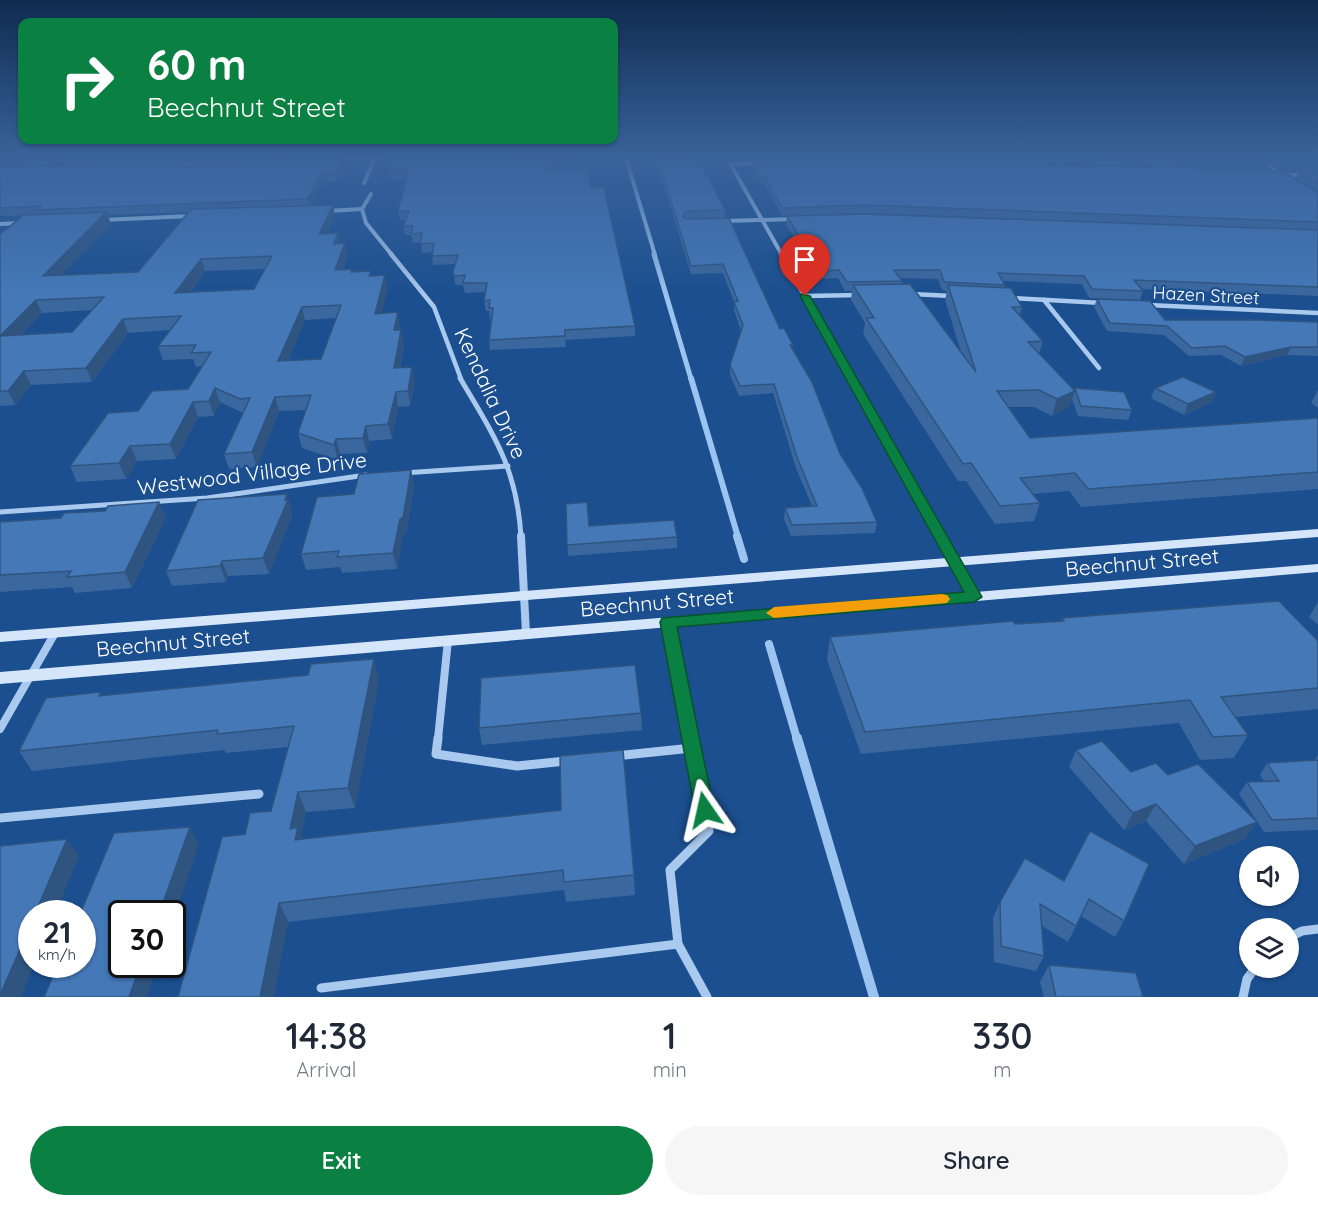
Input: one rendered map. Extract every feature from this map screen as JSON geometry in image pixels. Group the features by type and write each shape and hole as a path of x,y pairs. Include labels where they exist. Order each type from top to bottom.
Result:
{"main road":[{"name":"Beechnut Street","path":"0,637 1318,533"},
{"name":"Beechnut Street","path":"0,678 1318,568"}],"street":[{"path":"316,211 362,209 365,205"},
{"path":"753,205 974,597"},
{"name":"Kendalia Drive","path":"362,209 366,223 434,307 459,375 504,453 519,502 526,634"},
{"path":"93,220 201,216"},
{"path":"719,221 795,219"},
{"path":"0,224 25,222"},
{"path":"805,296 863,295"},
{"path":"899,295 955,296"},
{"path":"999,298 1115,304"},
{"path":"1044,300 1099,368"},
{"name":"Hazen Street","path":"1139,305 1318,313"},
{"name":"Westwood Village Drive","path":"396,473 508,466"},
{"name":"Westwood Village Drive","path":"0,512 207,498 318,480 374,475"},
{"path":"668,622 709,831 670,870 678,944 707,997"},
{"path":"0,729 55,633"},
{"path":"448,640 436,754 517,766 575,760"},
{"path":"610,756 693,748"},
{"path":"0,818 260,794"},
{"path":"1299,932 1318,929"},
{"path":"321,988 678,944"},
{"path":"1243,997 1248,978"}],"building":[{"path":"0,205 171,205 36,210 41,206 0,208"},
{"path":"333,205 319,234 338,233 334,244 345,243 335,270 352,269 351,272 371,271 369,276 385,275 375,314 398,312 394,330 401,330 394,368 412,367 408,391 396,392 388,424 366,426 363,438 336,439 334,445 298,433 311,395 275,397 252,452 224,454 250,398 240,399 215,388 209,401 193,402 170,444 130,446 119,463 70,466 108,413 138,411 152,391 188,389 211,352 191,353 196,345 158,346 181,316 123,319 86,368 24,371 8,391 0,391 0,336 0,234 24,215 106,212 43,276 138,272 191,209","holes":["272,256 254,289 175,293 201,259","104,297 72,332 0,336 36,300","341,305 321,359 278,361 302,307"]},
{"path":"400,205 608,205 635,326 565,330 565,336 489,340 493,308 489,308 490,300 484,301 487,283 463,283 465,275 454,276 458,255 432,256 434,243 420,244 422,233 411,234 413,226 403,226 409,211 398,211"},
{"path":"672,205 722,205 725,210 686,211 683,217 687,219 729,218 780,329 784,328 793,345 790,345 812,382 840,454 862,488 877,522 792,525 785,508 817,506 797,457 774,384 740,386 730,365 743,325 734,302 738,301 723,264 691,266"},
{"path":"780,205 1318,205 1318,222 864,205 782,208"},
{"path":"864,214 1318,230 1318,287 1134,280 1143,291 1092,289 1084,276 998,273 1005,285 944,282 940,270 894,270 902,281 847,282 839,270 819,271 787,216"},
{"path":"910,284 976,372 948,285 1011,288 1022,307 1012,307 1043,341 1028,342 1075,391 1057,399 1039,390 997,391 1030,438 1318,418 1318,472 1088,489 1075,473 1020,478 1040,503 1000,506 971,463 963,464 866,318 874,318 853,285"},
{"path":"1097,299 1150,301 1165,320 1318,322 1318,347 1291,347 1245,357 1225,346 1192,348 1167,326 1110,323"},
{"path":"1183,377 1216,392 1188,404 1155,388"},
{"path":"1075,388 1124,392 1132,410 1081,406"},
{"path":"411,470 403,518 400,519 393,553 337,557 339,551 301,554 317,497 354,494 359,474"},
{"path":"287,494 285,500 288,500 263,558 222,561 220,566 166,571 198,500"},
{"path":"159,502 125,572 67,577 71,571 0,575 0,522 61,518 64,513 105,511 108,506"},
{"path":"587,502 589,526 674,520 677,537 567,545 566,504"},
{"path":"1279,601 1318,641 1318,688 1221,697 1248,735 1213,737 1190,700 865,732 830,637 1013,621 1015,624 1064,621 1062,618"},
{"path":"374,659 348,788 298,792 290,829 298,827 295,840 561,810 560,756 623,750 634,875 564,882 563,870 279,903 260,997 178,997 183,978 186,978 186,968 222,837 245,834 250,813 271,811 294,726 217,734 218,730 19,751 46,698 100,692 99,696 308,675 311,664"},
{"path":"635,665 641,713 479,728 481,678"},
{"path":"1102,741 1131,772 1156,763 1168,775 1198,764 1257,822 1195,846 1156,804 1133,813 1076,750"},
{"path":"1318,760 1318,818 1272,820 1247,782 1279,781 1267,763"},
{"path":"190,827 164,900 108,900 108,978 136,978 129,997 44,997 52,978 96,978 96,900 86,900 114,833"},
{"path":"1090,831 1149,864 1124,921 1089,899 1076,926 1040,904 1044,956 1001,946 1000,902 1025,858 1064,881"},
{"path":"67,839 41,900 18,900 18,954 0,995 0,846"},
{"path":"1049,965 1136,973 1143,997 1056,997"}],"waterway":[{"path":"640,205 655,255"},
{"path":"654,254 691,379"},
{"path":"691,378 738,537"},
{"path":"737,536 744,559"},
{"path":"769,644 797,739"},
{"path":"797,738 874,997"}],"slow traffic":[{"path":"774,613 942,599"}],"route":[{"path":"705,810 668,622 974,597 805,296"}]}
